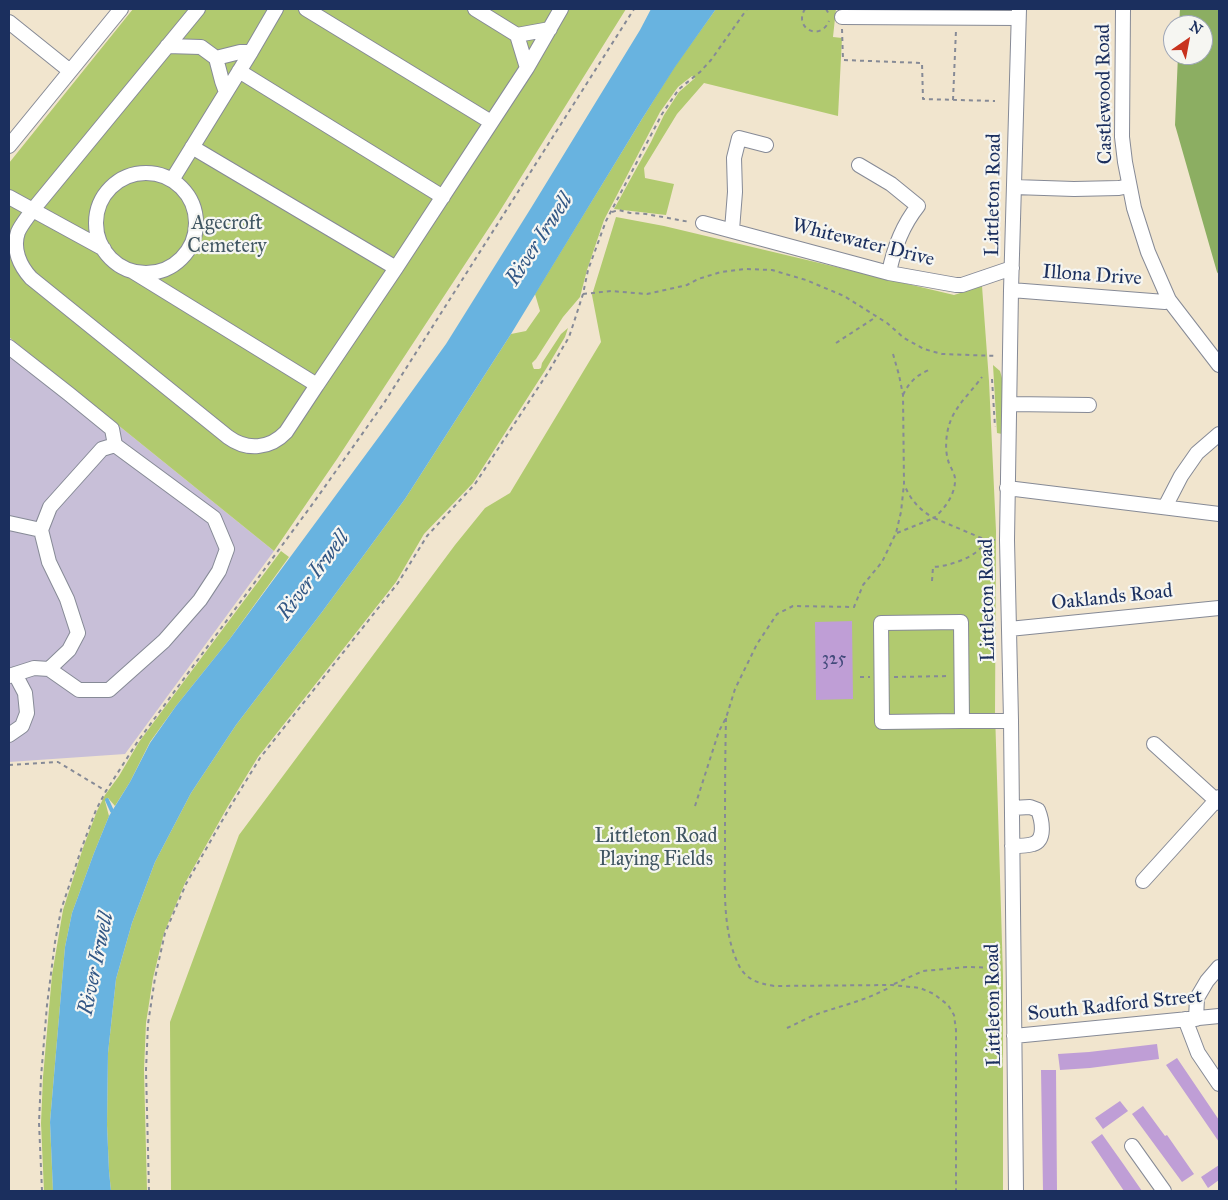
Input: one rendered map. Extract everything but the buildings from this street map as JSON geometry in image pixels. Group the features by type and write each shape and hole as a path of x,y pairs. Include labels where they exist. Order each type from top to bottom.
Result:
{"street":[{"path":"9,146 121,9"},
{"path":"198,9 32,210 18,231 16,249 18,258 31,278 234,441 255,447 276,441 286,432 528,68 561,9"},
{"path":"172,180 276,9"},
{"path":"306,9 491,122"},
{"path":"475,9 517,35 528,68"},
{"name":"Castlewood Road","path":"1123,9 1122,137 1134,208 1148,252 1169,300 1219,365"},
{"path":"842,17 956,18 1019,13"},
{"name":"Littleton Road","path":"1016,1191 1007,488 1019,13"},
{"path":"9,22 70,71"},
{"path":"517,35 550,30"},
{"path":"167,46 201,47 216,58 226,92"},
{"path":"216,58 240,52 251,52"},
{"path":"239,71 443,197"},
{"path":"732,230 735,192 734,158 739,138 766,145"},
{"path":"192,147 396,268"},
{"path":"859,164 891,184 918,206 900,236 890,273"},
{"path":"132,271 152,273 172,266 187,252 192,243 196,223 192,203 180,186 163,176 144,174 125,178 109,190 104,197 97,214 97,232 109,257 317,386"},
{"path":"1014,187 1074,189 1129,186"},
{"path":"9,197 104,249"},
{"name":"Whitewater Drive","path":"703,223 890,273 956,286 1012,268"},
{"name":"Illona Drive","path":"1011,290 1165,302 1169,300"},
{"path":"9,348 112,429 115,445 214,518 227,549 219,571 200,600 164,640 109,690 79,690 49,669 34,668 12,675 25,693 27,713 22,726 9,735"},
{"path":"1010,404 1089,405"},
{"path":"1165,507 1181,476 1198,453 1219,434"},
{"path":"49,669 69,650 78,633 67,598 49,562 41,530 50,508 102,449 115,445"},
{"path":"1007,488 1219,514"},
{"path":"9,523 41,530"},
{"name":"Oaklands Road","path":"1009,628 1219,608"},
{"path":"962,721 962,622 881,623 882,722 1003,721 1011,720"},
{"path":"1143,881 1218,801 1154,744"},
{"path":"1012,808 1030,807 1038,810 1042,831 1040,839 1032,845 1012,846"},
{"path":"1219,967 1207,981 1197,998 1191,1019 1198,1053 1219,1084"},
{"name":"South Radford Street","path":"1014,1036 1219,1016"},
{"path":"1132,1146 1164,1191"}],"path":[{"path":"42,1191 39,1123 46,1005 61,910 96,810 143,733 314,502 384,403 634,9"},
{"path":"149,1191 146,1070 148,1024 155,978 165,933 186,884 260,758 398,583 427,536 475,484 543,380 569,336 583,294 588,270 610,214 662,114 679,89 700,72 711,60 746,9"},
{"path":"805,9 802,16 804,25 807,29 815,32 824,29 829,21 830,16 826,9"},
{"path":"842,17 843,60 922,63 923,99 996,100"},
{"path":"953,100 956,18"},
{"path":"610,214 619,210 703,223"},
{"path":"583,294 611,291 647,294 687,285 698,279 721,272 759,269 785,273 826,288 861,306 887,323 904,338 924,349 942,354 1010,356"},
{"path":"836,343 877,317"},
{"path":"694,806 735,689 757,644 777,614 793,606 854,607 863,585 882,562 896,533 901,512 904,484 903,395 893,354"},
{"path":"903,395 914,379 930,370"},
{"path":"896,533 934,518 946,505 952,494 955,477 947,458 948,428 951,418 962,400 982,377"},
{"path":"904,484 916,505 934,518 986,540 1007,540"},
{"path":"932,581 933,568 964,559 982,548 986,540"},
{"path":"860,677 962,676"},
{"path":"726,718 725,893 728,935 736,960 751,980 774,986 892,985 920,988 934,994 948,1005 954,1016 956,1030 956,1191"},
{"path":"9,765 58,762 106,791"},
{"path":"787,1028 818,1014 876,995 892,985 923,971 967,967 1013,969"}],"shaded area":[{"path":"9,337 274,551 125,754 9,762"}],"green space":[{"name":"Agecroft Cemetery","path":"133,9 626,9 498,214 337,459 274,551 9,337 9,163"},
{"path":"716,9 836,9 833,37 842,38 838,116 704,83 677,114 644,168 645,178 674,184 666,215 614,209 664,115 679,92 695,78 692,76 678,87 660,112 604,220 580,297 563,317 532,363 534,369 541,368 542,363 561,334 568,328 565,337 546,369 473,483 424,534 396,582 258,757 185,883 164,933 153,978 146,1023 144,1070 147,1191 111,1191 107,1125 108,1053 116,979 132,923 155,862 191,793 236,725 405,499 511,334 526,331 540,311 535,294 675,66"},
{"path":"1180,9 1219,9 1219,275 1175,125 1178,65 1213,65 1213,15 1180,15"},
{"name":"Littleton Road Playing Fields","path":"616,217 664,226 954,295 982,286 989,381 996,531 995,712 1003,976 1003,1191 171,1191 170,1022 239,835 455,545 485,508 510,493 601,342 592,295"},
{"path":"993,365 1000,371 1002,378 1002,434 997,433"},
{"path":"281,551 289,557 229,640 150,742 130,782 115,806 108,798 105,801 109,816 72,913 65,947 50,1122 53,1191 44,1191 41,1123 52,975 63,910 83,848 105,795 119,776 139,742"}],"water":[{"name":"River Irwell","path":"651,9 716,9 675,67 511,334 405,499 236,725 191,793 155,862 132,923 116,979 108,1053 107,1125 111,1191 53,1191 50,1122 65,947 72,913 109,816 130,782 150,743 176,706 229,640 446,344 640,30"}],"waterway":[{"path":"107,800 112,811 116,814"}]}
